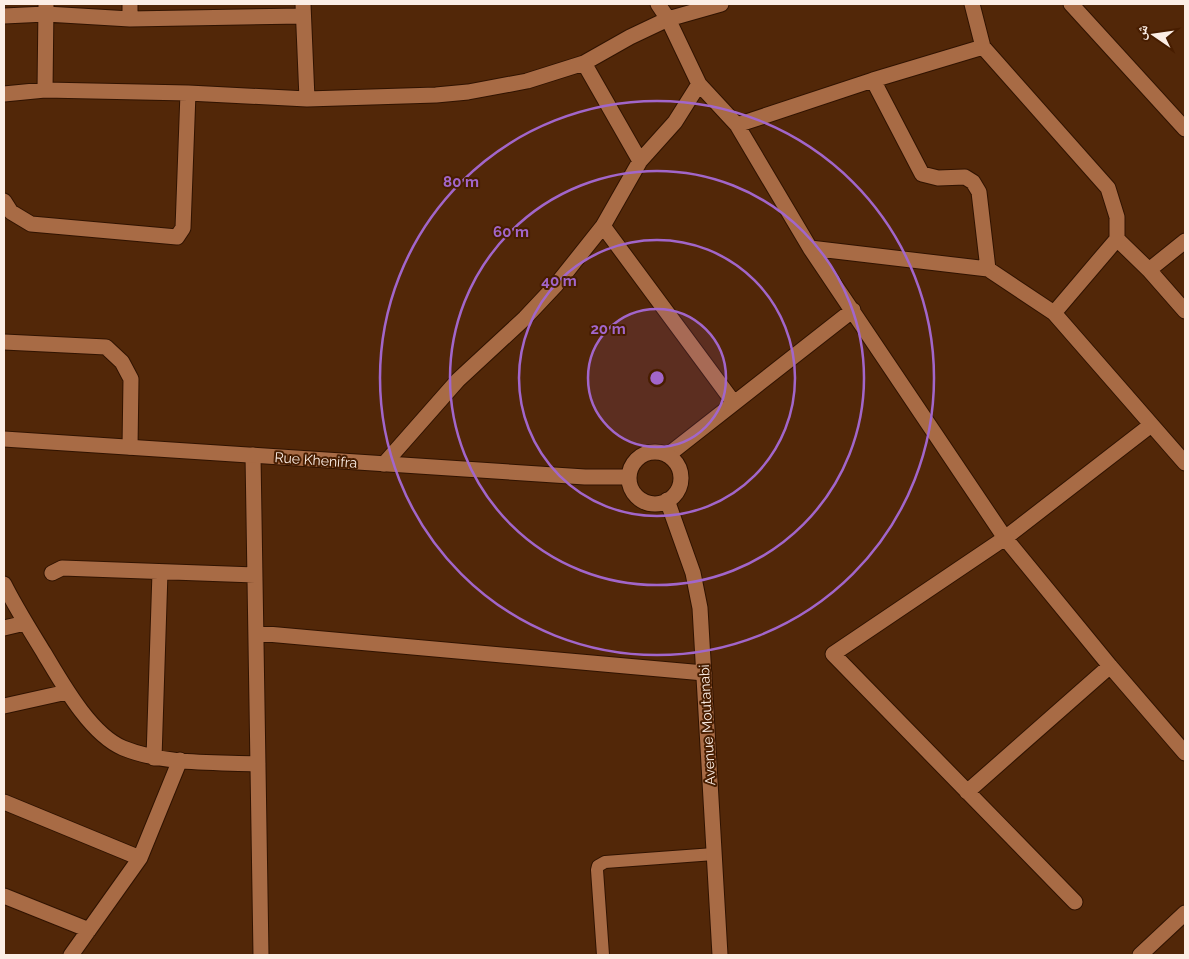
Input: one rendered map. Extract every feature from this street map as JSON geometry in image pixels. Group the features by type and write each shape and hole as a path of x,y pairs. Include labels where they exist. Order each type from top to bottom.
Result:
{"street":[{"path":"130,4 130,20"},
{"path":"658,4 668,19 699,84 737,125 810,248 1005,538 1110,666 1185,753"},
{"path":"4,94 46,90 188,93 307,99 436,95 468,92 527,81 584,63 630,37 668,19 722,4"},
{"path":"972,4 983,47 1108,188 1116,217 1117,239 1054,313"},
{"path":"1071,4 1185,129"},
{"path":"46,9 46,90"},
{"path":"4,16 46,9 130,20 303,10 307,99"},
{"path":"737,125 873,80 983,47"},
{"path":"584,63 640,161"},
{"path":"873,80 922,174 938,178 965,177 973,182 978,192 988,269"},
{"path":"384,464 458,380 531,312 556,285 603,226 640,161 675,122 699,84"},
{"path":"4,201 11,212 30,224 177,237 183,228 188,93"},
{"path":"603,226 734,402"},
{"path":"1117,239 1149,270 1185,311"},
{"path":"1149,270 1185,241"},
{"path":"810,248 988,269 1054,313 1185,463"},
{"path":"668,455 853,310"},
{"path":"4,342 106,347 122,362 131,379 130,447"},
{"path":"1075,902 833,654 1005,538 1151,425"},
{"name":"Rue Khenifra","path":"4,439 585,477 629,477"},
{"path":"650,452 660,452 668,455 679,469 679,487 674,495 659,503 641,500 634,494 630,486 630,469 642,455 650,452"},
{"path":"253,455 261,955"},
{"name":"Avenue Moutanabi","path":"667,500 694,573 700,608 720,955"},
{"path":"52,573 62,568 255,574"},
{"path":"154,758 160,572"},
{"path":"4,584 25,623 67,692 98,731 122,747 154,758 258,764"},
{"path":"4,628 25,623"},
{"path":"256,633 704,673"},
{"path":"967,792 1110,666"},
{"path":"4,706 67,692"},
{"path":"71,955 140,858 180,760"},
{"path":"4,802 140,858"},
{"path":"4,896 89,930"},
{"path":"1140,955 1185,913"}],"lane":[{"path":"603,955 598,866 605,862 714,854"}]}
